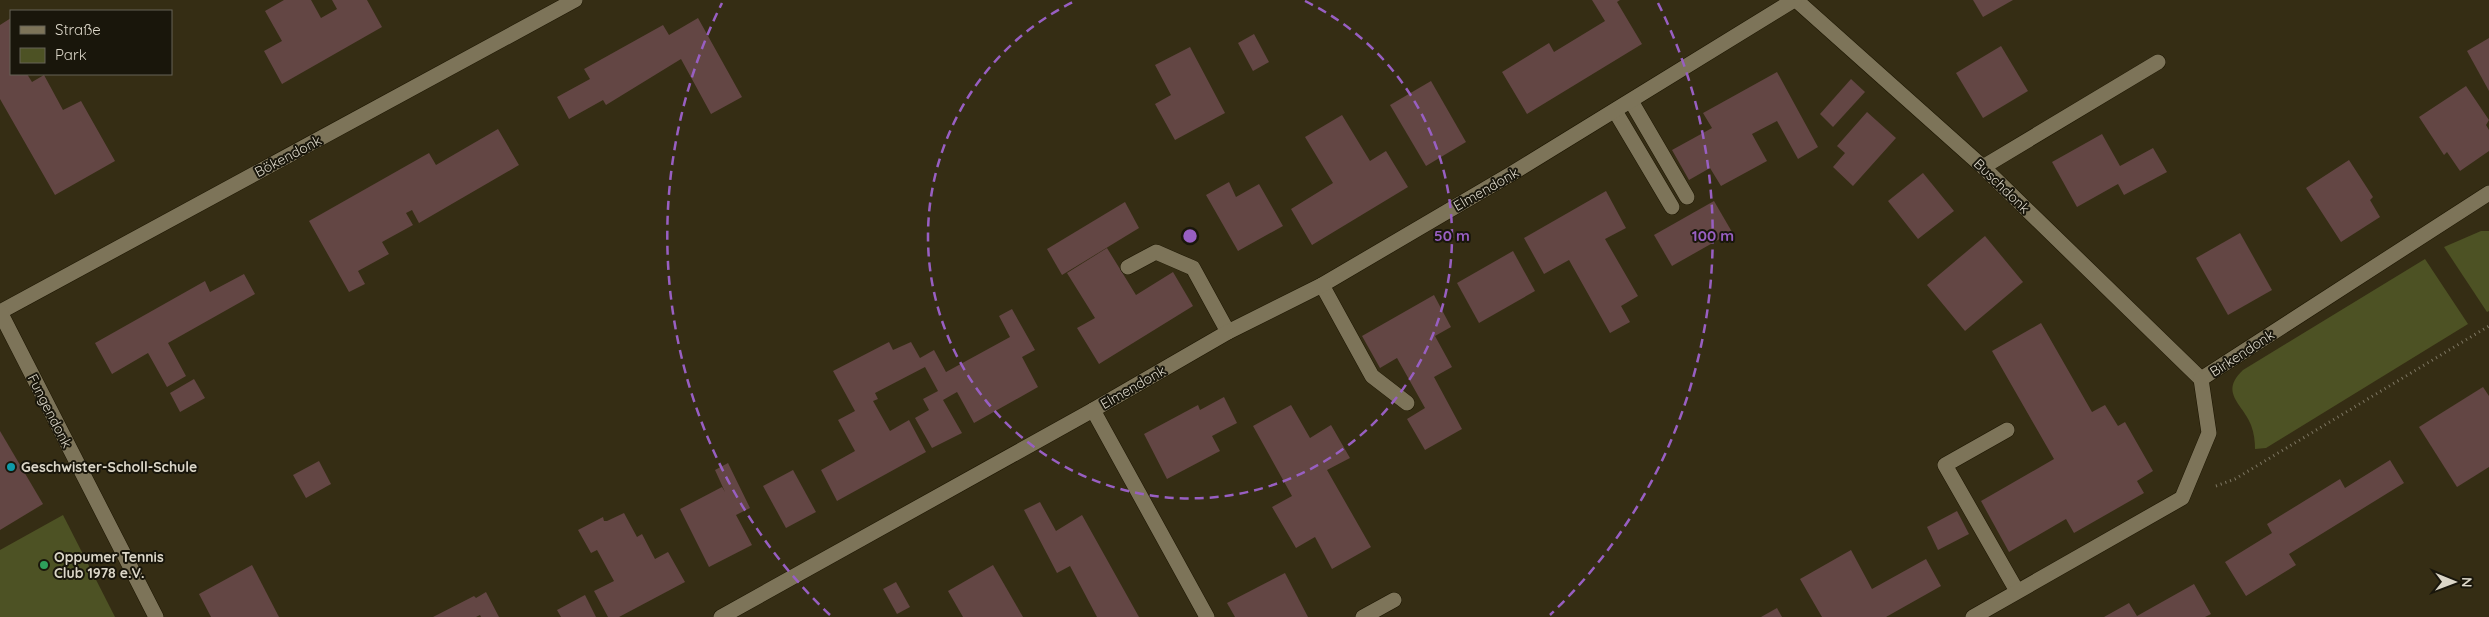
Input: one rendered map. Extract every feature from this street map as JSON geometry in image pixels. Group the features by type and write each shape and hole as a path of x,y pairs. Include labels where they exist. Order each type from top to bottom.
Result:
{"street":[{"name":"Bökendonk","path":"0,312 575,0"},
{"name":"Elmendonk","path":"722,617 1093,410 1228,332 1322,285 1511,174 1795,0"},
{"name":"Buschdonk","path":"1795,0 1983,167 2201,379"},
{"path":"1983,167 2158,62"},
{"path":"1631,101 1687,197"},
{"path":"1615,111 1672,207"},
{"name":"Birkendonk","path":"2182,498 2209,433 2201,379 2489,193"},
{"path":"1128,267 1156,252 1193,268 1228,332"},
{"path":"1322,285 1372,376 1407,403"},
{"name":"Fungendonk","path":"0,312 156,617"},
{"name":"Elmendonk","path":"1093,410 1207,617"},
{"path":"2007,430 1945,465 2017,591"},
{"path":"1973,617 2182,498"},
{"path":"1363,617 1394,600"}],"path":[{"path":"2182,498 2235,479 2489,326"}],"green space":[{"path":"2481,231 2489,231 2489,311 2487,312 2444,247"},
{"path":"2425,259 2468,324 2266,448 2255,449 2251,425 2233,392 2236,378 2243,370"},
{"name":"Oppumer Tennis Club 1978 e.V.","path":"63,515 115,617 0,617 0,550"}],"building":[{"path":"284,0 311,0 321,18 337,9 332,0 367,0 382,27 282,84 264,51 282,41 265,11"},
{"path":"1592,0 1620,0 1617,2 1642,44 1527,114 1502,72 1549,43 1554,52 1605,21"},
{"path":"1973,0 2013,0 1983,17"},
{"path":"698,18 742,97 711,114 681,59 606,105 603,100 569,119 557,97 590,79 584,69 663,25 669,35"},
{"path":"10,19 10,75 28,75 32,82 44,75 63,110 81,101 115,161 55,195 0,99 0,25"},
{"path":"1254,34 1269,62 1253,71 1238,43"},
{"path":"2489,38 2489,91 2467,51"},
{"path":"2001,46 2028,91 1983,118 1956,73"},
{"path":"1190,47 1225,113 1175,140 1155,104 1171,95 1155,65"},
{"path":"1777,72 1818,147 1798,159 1777,121 1752,134 1767,161 1721,186 1710,168 1689,180 1672,150 1712,128 1703,113"},
{"path":"1851,79 1865,92 1833,127 1820,114"},
{"path":"1431,81 1466,142 1426,166 1390,105"},
{"path":"2466,86 2489,120 2486,125 2489,130 2489,151 2460,171 2447,152 2444,155 2419,117"},
{"path":"1867,112 1896,138 1853,186 1833,167 1845,153 1837,146"},
{"path":"1342,115 1370,161 1386,151 1408,187 1312,245 1291,209 1333,183 1305,137"},
{"path":"498,129 519,165 419,223 412,210 406,213 413,225 382,242 389,254 358,271 365,284 349,292 309,221 429,153 436,165"},
{"path":"2102,134 2120,166 2153,148 2167,172 2124,195 2118,184 2077,207 2052,162"},
{"path":"2349,160 2373,197 2370,200 2380,217 2341,242 2306,188"},
{"path":"1923,173 1954,211 1918,239 1888,201"},
{"path":"1229,182 1236,197 1259,184 1283,226 1238,251 1206,195"},
{"path":"1606,191 1626,228 1605,239 1638,296 1621,306 1630,322 1610,333 1569,260 1544,274 1524,238"},
{"path":"1714,201 1732,232 1672,266 1654,235"},
{"path":"1125,202 1139,228 1062,275 1047,249"},
{"path":"2240,233 2272,290 2228,315 2196,258"},
{"path":"1985,236 2023,282 1965,331 1927,285"},
{"path":"1107,248 1136,295 1173,272 1193,306 1099,364 1077,328 1095,318 1067,273"},
{"path":"1513,251 1535,291 1479,323 1457,283"},
{"path":"244,274 255,294 168,343 186,376 167,387 148,353 112,374 95,343 205,281 210,292"},
{"path":"1434,295 1451,327 1435,336 1452,367 1434,377 1462,429 1425,450 1407,419 1425,408 1397,358 1380,368 1362,336"},
{"path":"1012,309 1035,350 1022,357 1038,387 974,423 957,392 943,400 962,433 932,448 915,418 929,410 923,399 938,391 925,367 875,393 878,399 873,401 890,431 909,420 926,452 837,501 821,470 855,451 838,420 855,411 833,371 889,342 893,350 911,342 920,358 934,350 946,372 1010,337 999,316"},
{"path":"2041,323 2092,412 2105,405 2118,426 2125,422 2153,471 2137,481 2144,493 2074,533 2066,519 2009,552 1981,501 2054,459 1992,351"},
{"path":"194,379 205,398 180,412 170,393"},
{"path":"2483,387 2489,396 2489,467 2457,487 2419,427"},
{"path":"1224,397 1237,423 1212,436 1220,451 1167,479 1144,434 1198,405 1200,410"},
{"path":"1291,405 1310,438 1331,425 1350,458 1327,470 1371,547 1332,569 1315,537 1296,548 1272,507 1292,496 1253,426"},
{"name":"Geschwister-Scholl-Schule","path":"0,431 43,504 0,530"},
{"path":"2390,460 2404,483 2289,554 2296,565 2246,596 2225,562 2272,533 2267,524 2340,479 2345,488"},
{"path":"319,461 331,484 306,498 293,475"},
{"path":"728,463 750,508 736,515 752,545 709,567 680,509 722,487 725,492 715,470"},
{"path":"793,470 816,512 786,528 763,486"},
{"path":"1040,502 1056,531 1082,515 1139,617 1097,617 1070,566 1057,573 1024,510"},
{"path":"1957,511 1969,534 1938,550 1927,527"},
{"path":"624,513 637,537 642,534 655,559 668,552 685,582 619,617 608,617 594,591 614,581 597,550 591,553 578,530 603,517 604,521 607,521"},
{"path":"1851,550 1872,589 1926,559 1941,586 1886,617 1822,617 1800,579"},
{"path":"252,565 279,617 211,617 199,594"},
{"path":"993,565 1023,617 963,617 948,591"},
{"path":"1285,573 1308,617 1235,617 1227,603"},
{"path":"896,582 910,607 897,614 883,589"},
{"path":"2194,584 2211,614 2205,617 2104,617 2129,603 2137,616"},
{"path":"486,592 499,617 481,617 480,615 476,617 433,617 474,596 476,598"},
{"path":"585,595 596,617 561,617 557,610"},
{"path":"1777,608 1782,617 1761,617"}],"place":[{"name":"Geschwister-Scholl-Schule","path":"11,467"},
{"name":"Oppumer Tennis Club 1978 e.V.","path":"44,565"}]}
